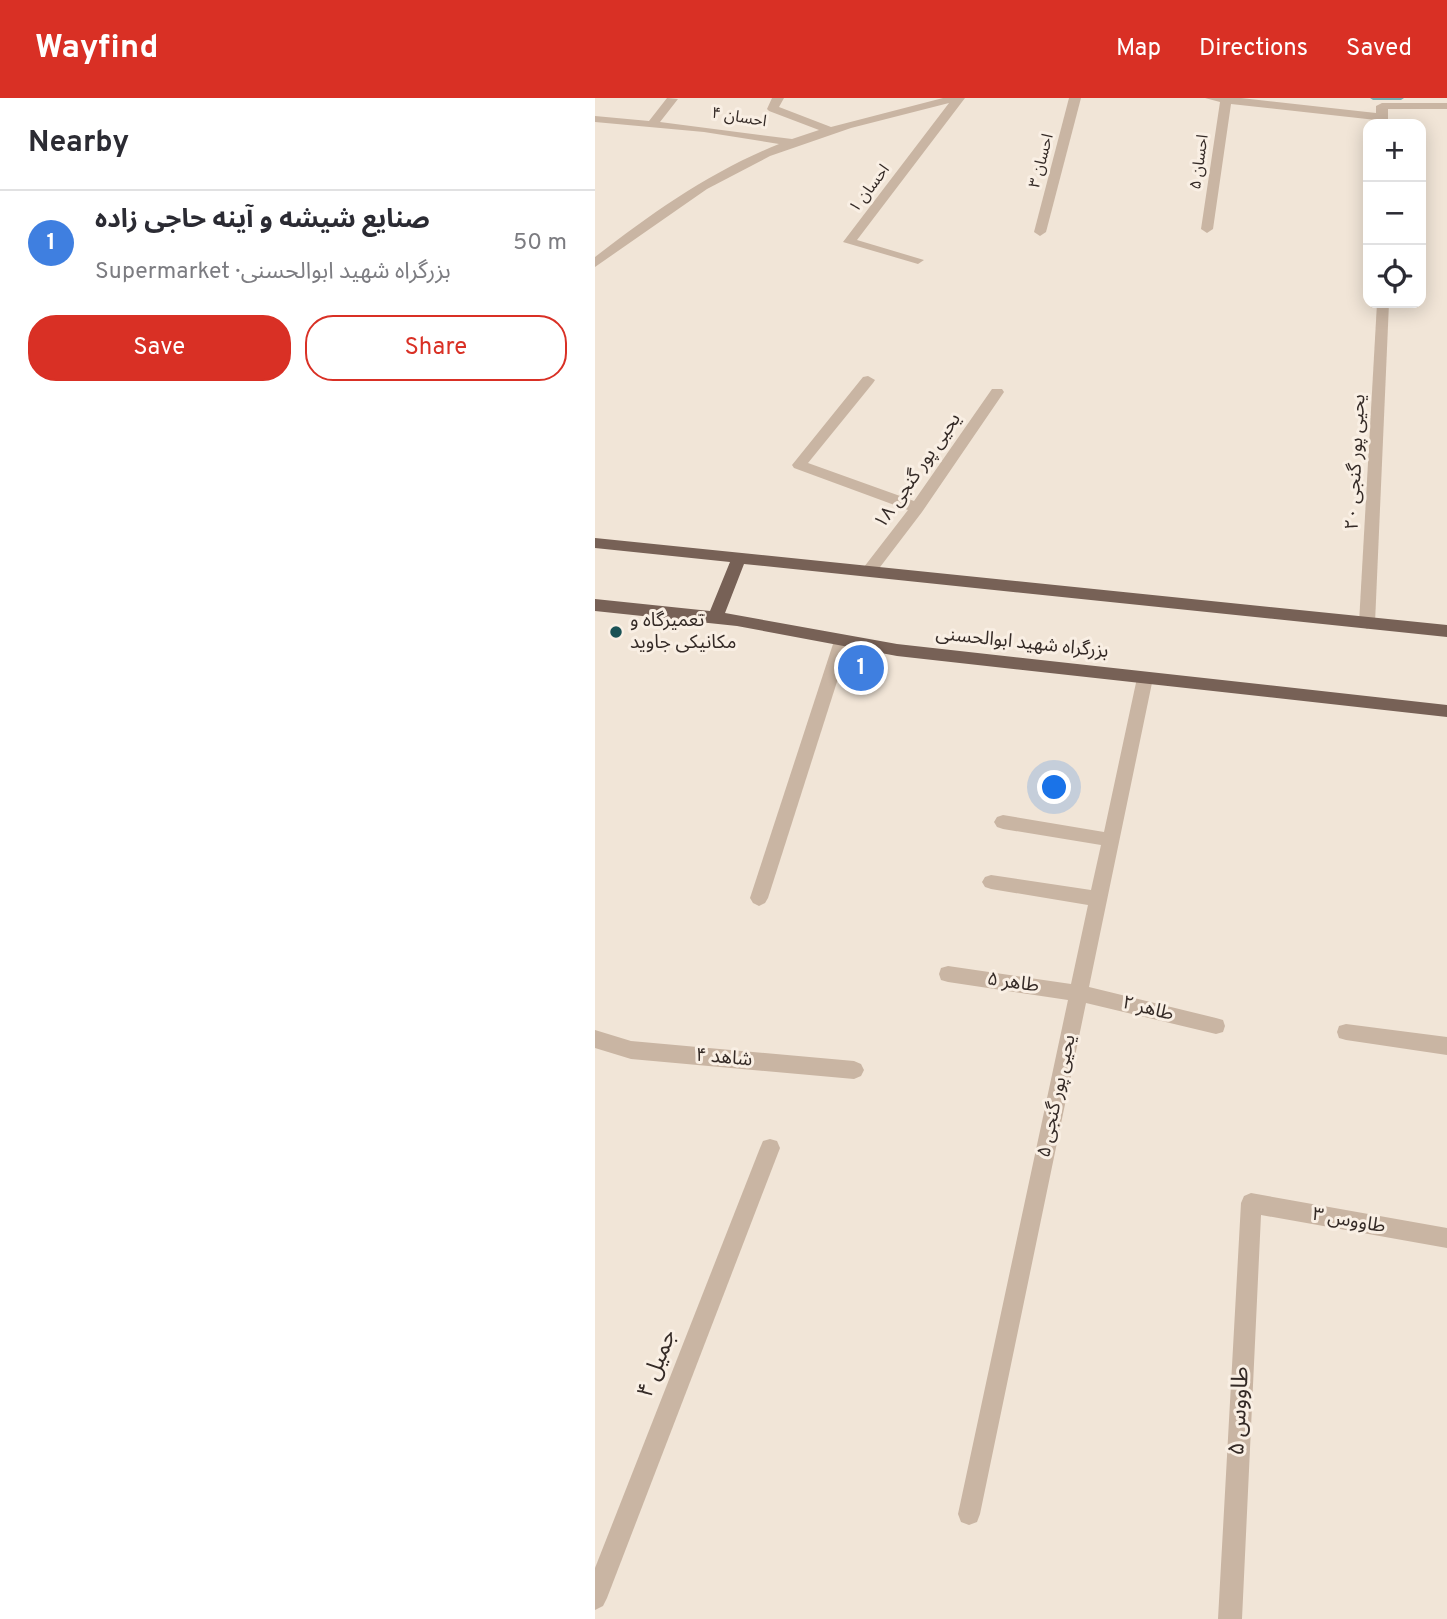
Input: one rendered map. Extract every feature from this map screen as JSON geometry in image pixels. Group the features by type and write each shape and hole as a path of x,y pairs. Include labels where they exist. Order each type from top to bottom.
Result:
{"main road":[{"path":"595,543 1447,631"},
{"path":"715,618 739,558"},
{"name":"بزرگراه شهید ابوالحسنی","path":"595,605 763,624 897,650 1447,711"}],"street":[{"path":"778,98 772,109 834,132"},
{"path":"595,263 678,201 743,164 794,143 957,98"},
{"name":"احسان ۱","path":"918,260 849,242 957,98"},
{"name":"احسان ۳","path":"1040,232 1075,98"},
{"path":"1211,98 1382,116 1447,106"},
{"path":"653,123 672,99"},
{"name":"احسان ۵","path":"1207,229 1226,100"},
{"name":"احسان ۴","path":"595,119 653,123 794,143"},
{"name":"یحیی پور گنجی ۲۰","path":"1367,622 1383,308"},
{"path":"868,380 799,465 917,508"},
{"name":"یحیی پور گنجی ۱۸","path":"869,571 917,508 997,392"},
{"path":"759,898 842,641"},
{"name":"یحیی پور گنجی ۵","path":"969,1514 1145,678"},
{"path":"1003,822 1111,840"},
{"path":"991,882 1099,899"},
{"name":"طاهر ۵","path":"947,974 1079,993"},
{"name":"طاهر ۲","path":"1079,993 1216,1026"},
{"path":"1346,1032 1447,1046"},
{"name":"شاهد ۴","path":"595,1039 631,1050 854,1070"},
{"name":"جمیل ۴","path":"595,1598 771,1148"},
{"name":"طاووس ۳","path":"1251,1203 1447,1238"},
{"name":"طاووس ۵","path":"1230,1619 1251,1203"}],"waterway":[{"path":"1373,98 1401,98"}],"place":[{"name":"تعمیرگاه و مکانیکی جاوید","path":"616,632"},
{"name":"صنایع شیشه و آینه حاجی زاده","path":"861,668"}]}
